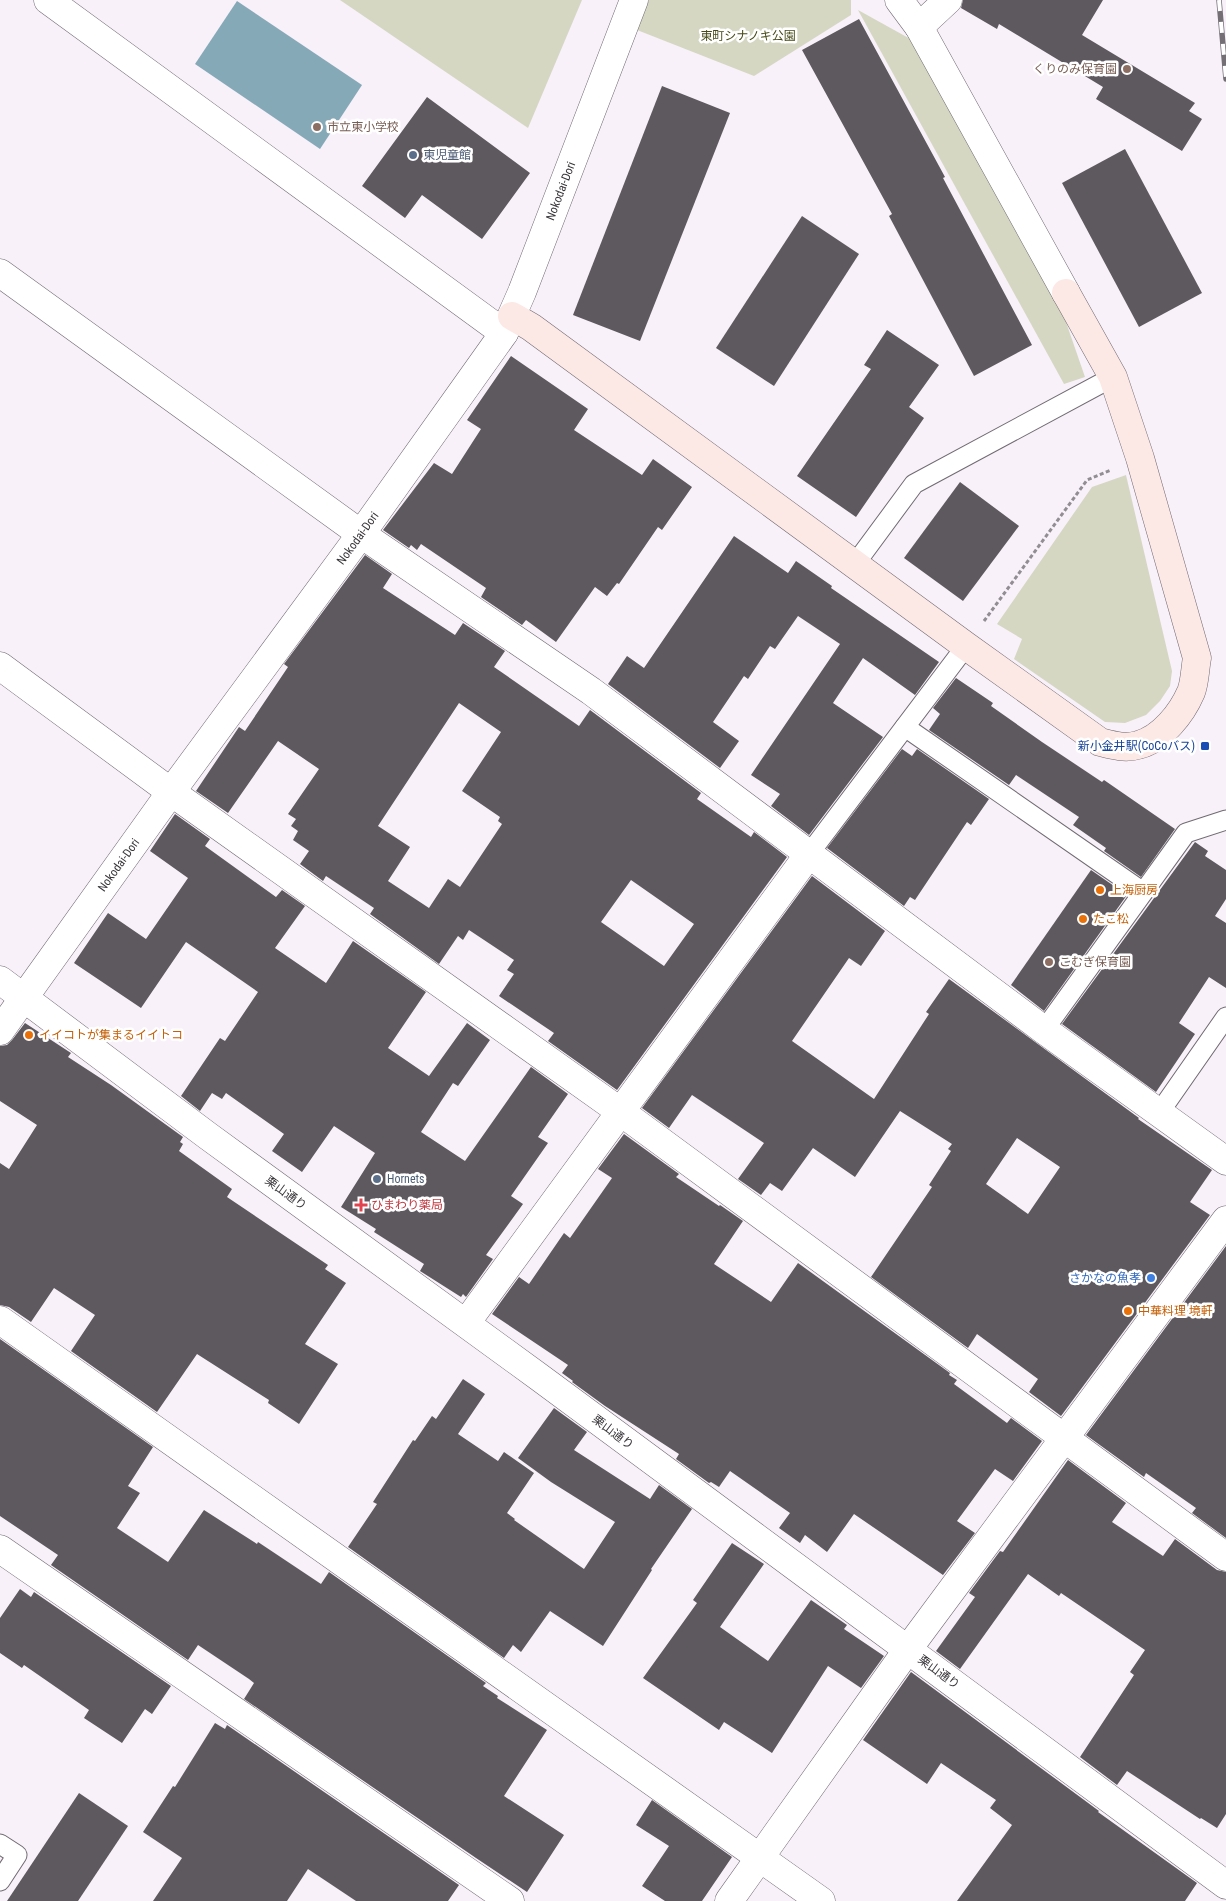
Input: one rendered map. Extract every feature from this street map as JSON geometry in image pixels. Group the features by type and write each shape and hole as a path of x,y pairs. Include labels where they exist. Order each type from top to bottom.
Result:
{"street":[{"path":"48,0 508,325 531,327 1100,742 1121,747 1138,745 1154,737 1174,720 1192,691 1196,658 1140,458 1113,377 919,27 899,0"},
{"name":"Nokodai-Dori","path":"0,1031 171,792 361,534 508,325 634,0"},
{"path":"919,27 948,0"},
{"path":"0,273 361,534 591,691 1044,1030 1226,1161"},
{"path":"0,666 171,792 621,1112 1226,1557"},
{"path":"466,1323 809,854"},
{"name":"栗山通り","path":"0,980 208,1136 466,1323 1226,1885"},
{"path":"729,1901 908,1649 1226,1220"},
{"path":"0,1320 821,1901"},
{"path":"0,1549 510,1901"}],"lane":[{"path":"855,564 914,484 1113,377"},
{"path":"809,854 966,646"},
{"path":"906,727 1143,892"},
{"path":"1044,1030 1186,833 1226,820"},
{"path":"1158,1113 1226,1017"},
{"path":"0,1844 17,1856 0,1882"}],"path":[{"path":"966,646 1087,480 1140,458"}],"green space":[{"path":"340,0 582,0 528,128"},
{"name":"東町シナノキ公園","path":"649,0 851,0 851,15 754,76 637,30"},
{"path":"858,10 914,41 1058,299 1085,377 1064,384"},
{"path":"1126,475 1172,671 1170,686 1160,701 1146,715 1125,723 1105,722 1014,659 1022,639 997,624 1092,487"}],"water":[{"path":"237,1 362,85 320,149 195,64"}],"building":[{"path":"963,0 1103,0 1082,35 1195,103 1189,111 1202,119 1182,151 1096,99 1103,87 999,24 997,29 961,8"},
{"path":"859,19 945,177 943,178 1032,345 974,376 889,216 892,214 802,50"},
{"path":"662,86 730,113 640,341 573,315"},
{"path":"427,97 530,173 482,239 422,195 405,218 362,186"},
{"path":"1125,149 1202,293 1139,327 1062,183"},
{"path":"802,216 859,254 774,386 716,348"},
{"path":"887,330 939,365 909,407 924,418 856,517 797,476 871,369 864,365"},
{"path":"511,356 588,409 574,430 642,475 653,459 692,487 662,530 658,527 619,584 617,583 607,596 595,587 556,642 526,620 522,625 481,597 486,588 421,544 417,550 411,545 409,548 383,530 434,463 452,474 481,429 467,420"},
{"path":"960,482 1019,526 963,601 904,558"},
{"path":"734,536 788,573 796,561 832,586 831,588 939,662 915,695 863,658 833,703 883,737 809,835 771,806 780,794 751,775 840,644 798,616 775,649 770,646 748,679 744,676 713,722 739,741 720,768 608,684 627,656 644,668"},
{"path":"365,555 392,574 383,588 455,635 463,623 505,651 494,667 579,726 590,710 701,793 697,799 751,837 754,832 787,857 617,1090 548,1041 554,1033 499,996 514,974 507,970 514,960 469,930 463,940 458,936 439,964 370,914 374,908 326,876 323,881 300,864 309,851 293,840 298,831 291,826 296,819 288,814 319,769 278,741 228,813 196,791 239,727 245,731 288,667 284,664","holes":["459,703 501,732 462,791 500,817 498,821 502,824 460,887 448,879 429,908 388,881 410,847 378,826","631,880 694,924 664,966 601,922"]},
{"path":"956,678 993,703 991,706 1042,742 1102,782 1104,780 1175,829 1141,877 1104,851 1106,848 1073,825 1079,817 1016,775 1009,785 929,730 940,714 933,708"},
{"path":"902,749 912,756 917,749 989,799 971,825 967,822 915,900 910,897 904,906 827,848"},
{"path":"175,814 210,839 205,846 276,897 282,890 305,906 275,948 326,983 353,941 426,992 388,1048 429,1076 467,1023 490,1040 458,1086 453,1083 421,1132 465,1161 531,1067 568,1094 538,1137 548,1143 511,1196 523,1204 486,1255 493,1259 466,1297 463,1294 461,1297 420,1271 424,1264 374,1232 376,1229 341,1207 375,1153 334,1126 302,1172 272,1151 284,1134 226,1093 222,1099 212,1093 200,1111 181,1096 220,1038 225,1041 258,992 186,942 141,1008 74,963 108,913 146,939 188,878 150,851"},
{"path":"1195,842 1208,851 1205,856 1226,870 1226,899 1215,916 1226,923 1226,988 1209,977 1179,1023 1195,1034 1156,1092 1062,1024"},
{"path":"1091,870 1127,895 1044,1011 1011,985"},
{"path":"812,876 885,931 861,966 849,958 792,1041 874,1099 929,1014 926,1012 949,979 1138,1119 1212,1170 1190,1202 1210,1215 1061,1416 1029,1392 1038,1379 977,1334 968,1348 871,1277 932,1187 929,1185 951,1151 948,1149 952,1144 900,1111 855,1177 813,1148 782,1191 770,1183 761,1195 738,1179 764,1143 692,1095 669,1128 642,1108","holes":["1017,1138 1060,1167 1028,1214 986,1184"]},
{"path":"25,1023 71,1053 68,1057 111,1085 183,1137 180,1142 183,1144 179,1151 232,1189 227,1197 328,1265 325,1269 346,1283 305,1344 338,1364 299,1424 268,1403 269,1400 197,1354 157,1412 71,1351 95,1315 54,1288 31,1322 9,1307 0,1305 0,1163 9,1169 37,1125 0,1101 0,1046 7,1045"},
{"path":"624,1134 679,1174 676,1177 743,1221 714,1264 771,1302 798,1263 950,1373 949,1375 957,1380 954,1384 1007,1423 1011,1418 1042,1441 1013,1481 995,1469 957,1521 975,1533 943,1575 854,1514 827,1552 805,1535 800,1543 779,1528 790,1513 730,1471 719,1487 711,1482 709,1483 676,1459 679,1454 572,1382 562,1373 568,1365 492,1314 519,1277 529,1284 564,1233 570,1238 612,1178 598,1169"},
{"path":"1226,1246 1226,1538 1192,1513 1196,1508 1146,1473 1144,1477 1086,1435"},
{"path":"0,1339 153,1447 128,1486 140,1493 117,1528 168,1562 204,1510 257,1544 258,1542 321,1584 329,1572 486,1683 483,1686 498,1696 497,1698 547,1730 504,1796 564,1835 527,1892 244,1699 254,1683 249,1679 198,1645 188,1660 51,1565 58,1555 0,1516"},
{"path":"463,1379 485,1394 458,1434 498,1461 504,1452 534,1473 507,1513 514,1520 584,1569 615,1522 551,1482 518,1458 554,1408 587,1432 574,1450 650,1499 659,1485 692,1509 651,1569 603,1646 550,1611 521,1652 513,1645 504,1658 348,1547 377,1504 373,1502 413,1440 415,1441 432,1416 436,1419"},
{"path":"1068,1460 1126,1503 1112,1522 1163,1556 1175,1539 1217,1570 1226,1572 1226,1814 1217,1828 1127,1771 1117,1785 1080,1757 1134,1675 1130,1672 1145,1650 1061,1593 1059,1596 1028,1574 960,1669 936,1651 975,1597 969,1593 1000,1551 1003,1552"},
{"path":"732,1543 764,1564 720,1627 768,1661 811,1600 847,1625 844,1629 884,1656 861,1688 828,1666 772,1753 724,1722 719,1730 643,1678 697,1603 693,1600"},
{"path":"20,1589 31,1597 34,1592 171,1686 152,1714 145,1709 122,1743 84,1718 89,1710 24,1665 22,1668 0,1653 0,1618"},
{"path":"911,1672 1098,1812 1197,1883 1185,1901 957,1901 1012,1825 990,1808 996,1800 941,1763 927,1784 863,1740"},
{"path":"215,1723 225,1729 227,1725 459,1885 448,1901 356,1901 308,1869 287,1901 153,1901 182,1858 143,1832 173,1786 175,1787"},
{"path":"79,1793 128,1826 78,1901 7,1901"},
{"path":"652,1800 732,1857 702,1901 665,1901 642,1886 669,1846 636,1825"}],"railway":[{"path":"1219,0 1226,79"}],"place":[{"name":"くりのみ保育園","path":"1127,69"},
{"name":"市立東小学校","path":"317,127"},
{"name":"東児童館","path":"413,155"},
{"name":"新小金井駅(CoCoバス)","path":"1205,746"},
{"name":"上海厨房","path":"1100,890"},
{"name":"たこ松","path":"1083,919"},
{"name":"こむぎ保育園","path":"1049,962"},
{"name":"イイコトが集まるイイトコ","path":"29,1035"},
{"name":"Hornets","path":"377,1179"},
{"name":"ひまわり薬局","path":"361,1205"},
{"name":"さかなの魚孝","path":"1151,1278"},
{"name":"中華料理 境軒","path":"1128,1311"}]}
